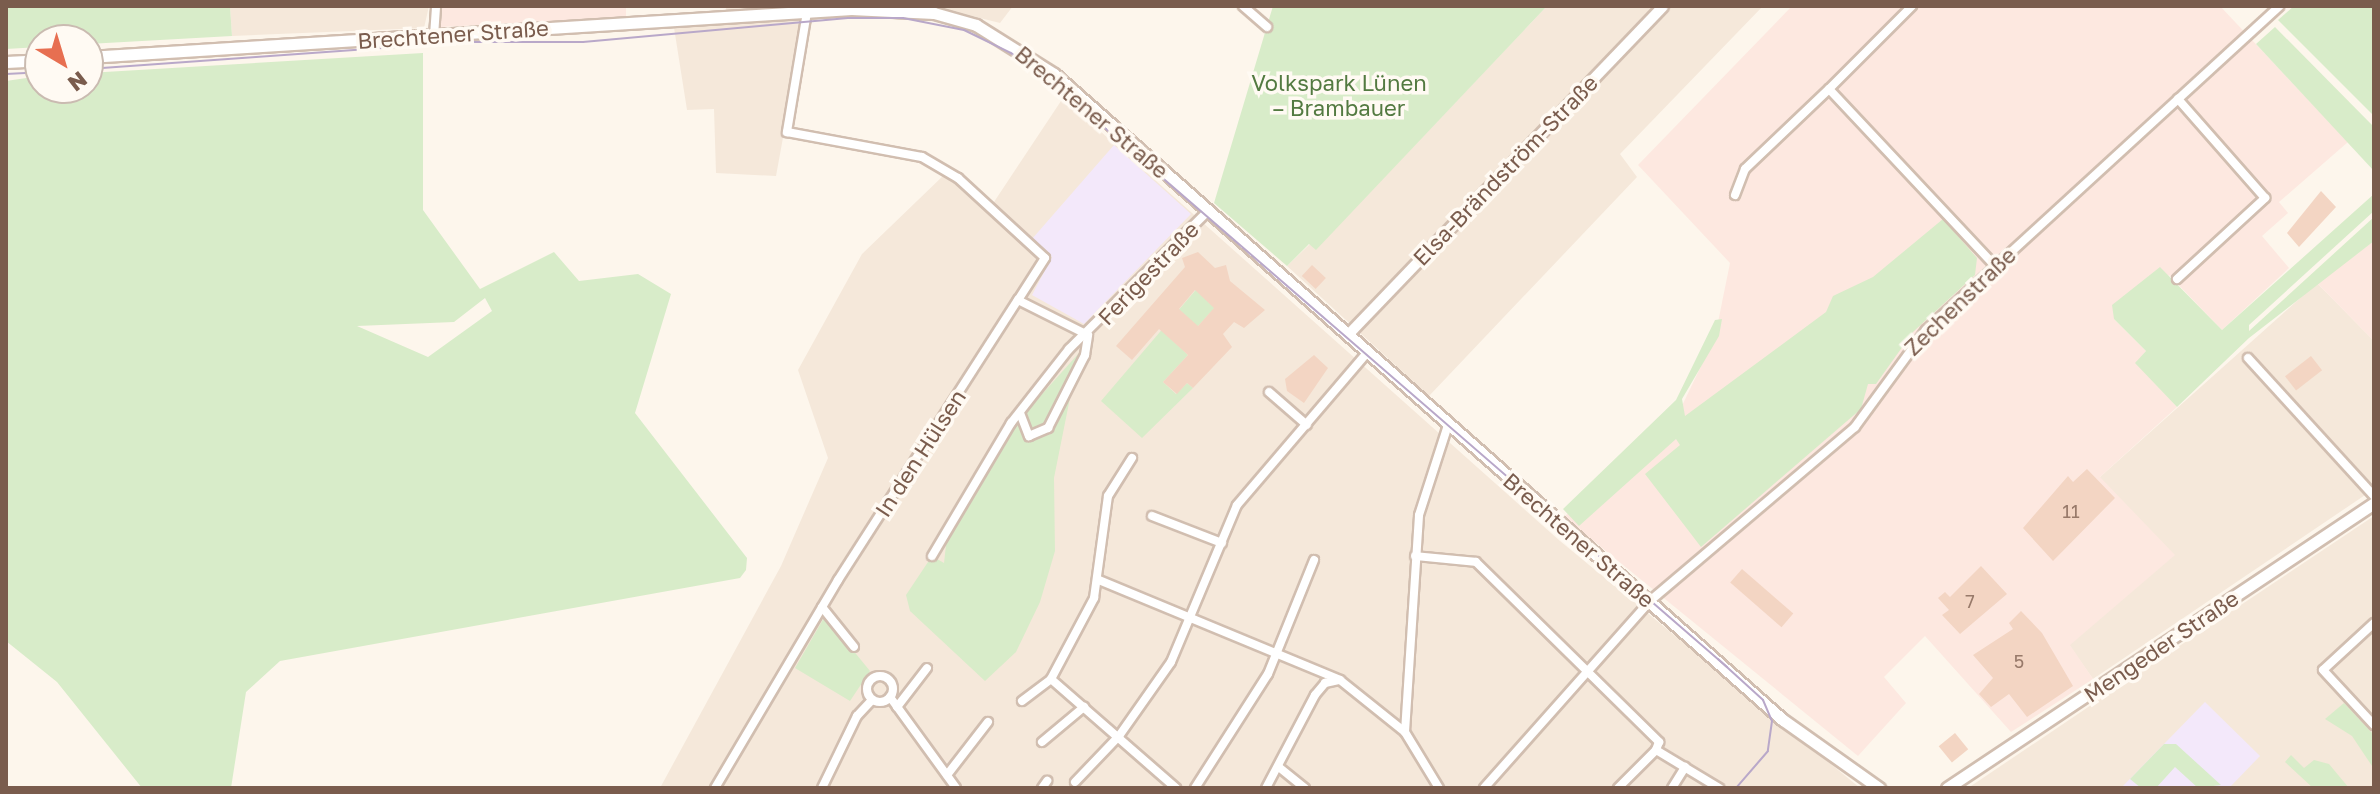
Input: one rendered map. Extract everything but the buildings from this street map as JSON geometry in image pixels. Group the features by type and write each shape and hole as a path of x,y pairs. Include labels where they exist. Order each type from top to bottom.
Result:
{"main road":[{"name":"Brechtener Straße","path":"104,56 807,12 917,11 992,32 1054,74 1783,720 1879,788"},
{"name":"Mengeder Straße","path":"1947,788 2374,503"}],"street":[{"path":"434,36 436,6"},
{"path":"1243,6 1267,27"},
{"name":"Elsa-Brändström-Straße","path":"1348,335 1663,6"},
{"path":"1735,195 1745,169 1912,6"},
{"name":"Zechenstraße","path":"1484,788 1650,602 1855,427 1913,344 2279,6"},
{"name":"In den Hülsen","path":"715,788 822,607 1045,258 958,178 922,157 787,132 807,12"},
{"path":"1829,89 1995,266"},
{"path":"2177,279 2265,198 2178,99"},
{"name":"Ferigestraße","path":"932,556 1020,413 1088,335 1208,211"},
{"path":"1018,300 1088,335"},
{"name":"Ferigestraße","path":"1020,413 1022,430 1041,435 1074,378 1088,335"},
{"path":"1075,782 1119,736 1152,693 1194,616 1237,505 1367,353"},
{"path":"2248,358 2374,496"},
{"path":"1269,392 1307,425"},
{"path":"1405,732 1415,556 1432,464 1448,425"},
{"path":"1022,701 1051,679 1099,580 1108,496 1132,458"},
{"path":"1152,516 1222,543"},
{"path":"1415,556 1476,562 1657,746 1719,788"},
{"path":"1195,788 1278,649 1314,560"},
{"path":"1099,580 1278,649 1340,680 1405,732 1439,788"},
{"path":"822,607 854,647"},
{"path":"2374,623 2323,670 2374,725"},
{"path":"897,707 927,668"},
{"path":"872,700 867,684 879,675 891,681 890,697 953,787"},
{"path":"1051,679 1173,787"},
{"path":"1266,788 1280,768 1315,695 1325,683 1340,680"},
{"path":"822,788 857,716 872,700 890,697"},
{"path":"1042,742 1084,707"},
{"path":"947,775 988,722"},
{"path":"1618,788 1657,746"},
{"path":"1672,788 1685,767"},
{"path":"1280,768 1305,788"}],"shaded area":[{"path":"230,6 429,6 424,28 232,36"},
{"path":"441,6 626,6 626,18 440,27"},
{"path":"726,6 807,6 776,176 716,173 714,109 687,110 672,15 726,12"},
{"path":"932,6 1013,6 1000,23"},
{"path":"1547,6 1763,6 1620,154 1637,177 1429,396 1287,266 1310,244 1316,249"},
{"path":"1792,6 2220,6 2348,142 2279,202 2288,213 2262,236 2289,268 2222,330 2169,275 2114,319 2146,351 2136,363 2177,407 2100,477 2175,555 2070,645 2093,679 2011,732 1925,636 1884,677 1906,703 1858,756 1564,517 1679,412 1715,337 1730,263 1638,165"},
{"path":"1063,98 1560,541 1860,788 660,788 781,566 828,458 798,370 862,254 945,174 988,211"},
{"path":"1114,145 1191,214 1084,324 1032,295 1052,257 1032,239"},
{"path":"2374,241 2374,341 2317,283"},
{"path":"2317,283 2374,341 2374,489 2093,679 2069,645 2092,624 2100,477"},
{"path":"2374,516 2374,788 1968,788 2109,693"},
{"path":"2205,702 2260,756 2229,788 2121,788"}],"green space":[{"path":"6,6 230,6 232,36 104,43 104,24 24,24 24,48 6,49"},
{"name":"Volkspark Lünen – Brambauer","path":"1273,6 1547,6 1316,250 1309,244 1287,266 1214,203"},
{"path":"2294,6 2374,6 2374,116 2278,20"},
{"path":"2275,27 2374,127 2374,171 2256,44"},
{"path":"423,53 423,210 480,289 554,252 579,281 638,274 671,294 635,413 747,558 746,570 740,578 280,661 246,692 231,788 142,788 57,682 6,641 6,81 24,78 24,104 104,104 104,72","holes":["485,298 492,311 428,357 357,326 454,322"]},
{"path":"2374,194 2374,211 2249,325 2249,331 2374,217 2374,241 2249,338 2177,407 2135,363 2146,351 2114,319 2112,305 2160,267 2222,330"},
{"path":"1943,219 1977,258 1975,275 1913,332 1876,384 1868,384 1861,409 1701,547 1645,474 1680,445 1676,439 1579,526 1563,509 1676,400 1715,320 1722,319 1719,336 1682,399 1685,416 1826,312 1833,296 1873,277"},
{"path":"1200,285 1209,303 1221,301 1198,326 1169,337 1188,355 1163,382 1176,394 1187,383 1193,388 1142,438 1101,401"},
{"path":"1079,353 1054,478 1055,551 1040,602 1016,652 985,681 910,611 906,595 932,556 944,563 947,536 1015,424"},
{"path":"825,616 870,671 850,701 795,668"},
{"path":"2344,703 2374,735 2374,769 2352,736 2325,719"},
{"path":"2164,744 2176,744 2221,785 2198,788 2175,767 2156,788 2141,788 2130,779"},
{"path":"2291,755 2304,768 2314,760 2329,764 2349,788 2313,788 2285,762"}],"tram line":[{"path":"104,68 466,42 583,42 848,18 903,18 964,30 1011,53 1068,96 1727,667"},
{"path":"6,74 24,73"},
{"path":"1718,659 1763,700 1772,721 1768,751 1736,788"}]}
